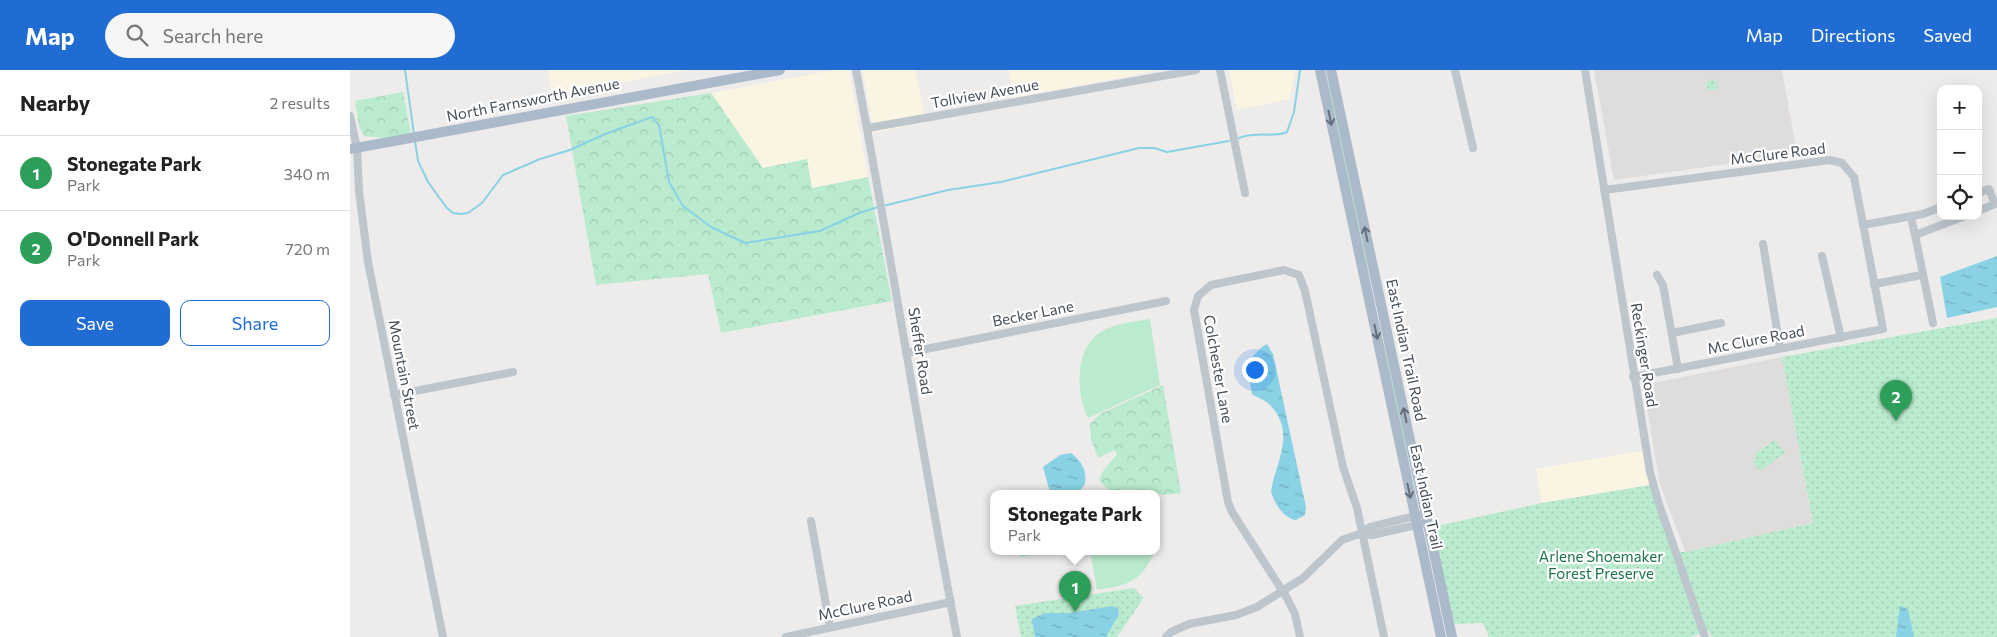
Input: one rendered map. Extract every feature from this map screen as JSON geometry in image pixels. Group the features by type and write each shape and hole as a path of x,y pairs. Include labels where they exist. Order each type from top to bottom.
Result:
{"main road":[{"name":"North Farnsworth Avenue","path":"354,149 780,70"},
{"name":"East Indian Trail","path":"1320,70 1441,637"},
{"name":"East Indian Trail Road","path":"1331,70 1452,637"},
{"path":"1365,284 1376,282"}],"street":[{"name":"Sheffer Road","path":"856,70 883,211 957,637"},
{"name":"Tollview Avenue","path":"868,128 1196,70"},
{"path":"1220,70 1245,193"},
{"path":"1455,70 1473,148"},
{"name":"Reckinger Road","path":"1585,70 1633,378 1653,487 1705,637"},
{"name":"Mountain Street","path":"350,116 368,262 443,637"},
{"name":"McClure Road","path":"1604,190 1836,161 1847,167 1854,177 1883,329"},
{"path":"1982,191 1989,189 1995,204 1982,209"},
{"path":"1863,225 1911,217 1937,208"},
{"path":"1911,217 1933,323"},
{"path":"1915,236 1955,220"},
{"path":"1763,244 1780,348"},
{"path":"1822,256 1840,338"},
{"name":"Colchester Lane","path":"1284,592 1232,512 1228,502 1194,310 1195,302 1203,290 1211,285 1284,270 1299,275 1305,291 1343,467 1357,508 1362,532"},
{"path":"1657,274 1663,285 1678,368"},
{"path":"1874,284 1922,274"},
{"name":"Becker Lane","path":"906,352 1166,301"},
{"path":"1672,333 1721,323"},
{"name":"Mc Clure Road","path":"1633,378 1883,329"},
{"path":"394,395 513,372"},
{"path":"1166,637 1171,632 1189,624 1246,612 1284,592 1309,573 1337,544 1370,527 1427,518"},
{"path":"811,521 830,627"},
{"path":"1362,532 1384,637"},
{"path":"1284,592 1295,614 1300,637"},
{"name":"McClure Road","path":"786,637 950,602"}],"shaded area":[{"path":"548,70 688,70 552,95"},
{"path":"834,70 849,70 868,177 812,188 807,159 763,168 711,93"},
{"path":"862,70 915,70 926,122 874,133"},
{"path":"1009,70 1161,70 1014,98"},
{"path":"1229,70 1295,70 1290,99 1237,110"},
{"path":"1594,70 1782,70 1797,154 1614,180"},
{"path":"1782,357 1813,523 1686,553 1660,485 1643,385"},
{"path":"1645,450 1650,485 1542,503 1536,469"}],"green space":[{"path":"1325,70 1334,100 1369,273 1368,273"},
{"path":"1712,79 1718,85 1712,91 1706,85"},
{"path":"403,92 411,134 387,138 364,136 359,126 355,101"},
{"path":"711,93 763,168 807,159 812,188 868,177 892,301 721,333 708,274 596,285 566,116"},
{"path":"1374,293 1412,472 1401,432"},
{"name":"Arlene Shoemaker Forest Preserve","path":"1997,318 1997,637 1711,637 1709,631 1691,637 1489,637 1483,623 1453,624 1432,527 1542,503 1650,485 1672,552 1686,552 1813,523 1782,357"},
{"path":"1150,319 1160,385 1088,418 1081,397 1080,372 1086,349 1092,339 1106,329 1125,323"},
{"path":"1163,385 1181,493 1164,495 1160,494 1160,490 1108,490 1099,480 1103,471 1117,454 1115,450 1098,458 1091,439 1090,424 1100,414"},
{"path":"1775,440 1785,453 1760,471 1754,463 1756,453"},
{"path":"1091,555 1153,555 1145,569 1133,580 1126,584 1097,590"},
{"path":"1134,588 1143,597 1117,637 1021,637 1015,606"}],"water":[{"path":"1997,256 1997,307 1947,318 1940,277"},
{"path":"1267,344 1273,354 1306,507 1305,515 1296,520 1283,513 1274,500 1271,491 1282,447 1282,425 1269,404 1252,394 1247,362"},
{"path":"1071,453 1083,467 1085,484 1080,490 1049,489 1043,467 1060,455"},
{"path":"1113,606 1118,609 1119,614 1106,637 1035,637 1032,619 1045,613 1070,613"},
{"path":"1900,606 1908,609 1914,637 1896,637"}],"waterway":[{"path":"405,70 414,134"},
{"path":"1239,138 1287,132 1294,112 1300,70"},
{"path":"415,141 418,161 428,182 446,207 453,213 468,213 482,203 503,175 652,117 659,125 669,182 683,206 711,227 745,243 820,231 859,213 878,207"},
{"path":"883,206 948,190 1001,182 1139,148 1154,148 1167,152 1229,141"}],"place":[{"name":"O'Donnell Park","path":"1896,421"},
{"name":"Stonegate Park","path":"1075,612"}]}
